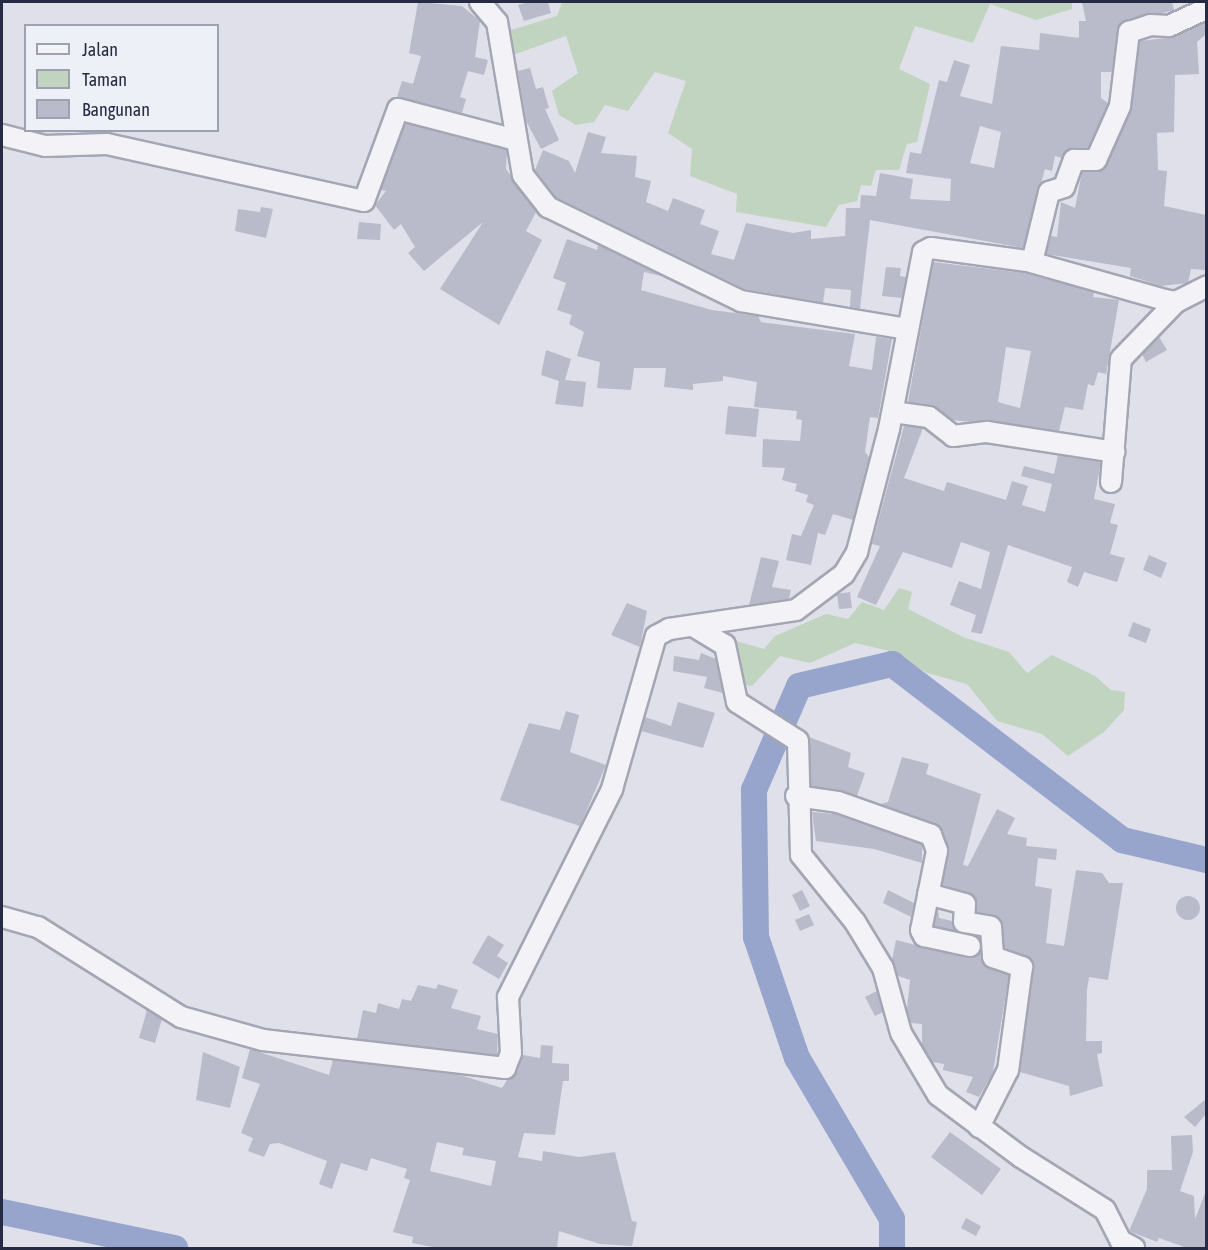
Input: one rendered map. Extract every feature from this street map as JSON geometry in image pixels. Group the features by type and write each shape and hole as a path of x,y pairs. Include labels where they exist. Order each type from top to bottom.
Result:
{"street":[{"path":"488,4 522,175 548,207 713,289 769,308 907,329"},
{"path":"1032,262 1050,190 1064,187 1074,160 1099,156 1121,102 1129,32 1150,24 1167,27 1206,9"},
{"path":"2,135 45,146 106,144 364,201 398,109 516,140"},
{"path":"2,917 38,927 181,1017 263,1040 505,1068 511,1053 508,997 612,789 656,636 693,626 796,610 844,574 867,522 893,412 907,329 927,249 1032,262 1176,302"},
{"path":"1111,482 1121,359 1176,302 1206,287"},
{"path":"893,412 929,417 953,436 987,432 1114,452"},
{"path":"693,626 725,645 737,702 798,741 797,840 806,866 855,922 883,968 901,1033 939,1095 979,1126 1105,1210 1121,1241 1134,1248"},
{"path":"796,796 838,802 931,835 938,844 928,894 924,936 970,946"},
{"path":"928,894 965,904 964,922 991,927 993,957 1022,967 1008,1070 979,1126"}],"green space":[{"path":"562,2 1072,2 1072,9 1036,20 990,4 973,43 915,26 899,69 930,84 917,142 907,144 899,170 876,170 871,186 861,185 857,201 839,205 826,227 736,212 737,194 690,176 692,149 668,133 686,81 655,72 628,111 605,105 594,122 576,125 559,115 552,91 578,73 566,36 510,56 505,32 557,16"},
{"path":"899,588 912,592 908,609 963,637 1009,652 1027,673 1052,655 1095,676 1111,690 1125,692 1124,710 1104,732 1068,756 1042,734 997,721 967,684 927,673 890,651 855,643 810,663 780,656 752,686 746,685 736,641 764,649 775,636 826,614 848,619 862,602 884,610"}],"building":[{"path":"418,2 462,6 480,21 475,57 488,60 484,75 468,71 460,97 466,99 462,113 397,97 402,81 413,84 421,56 409,53"},
{"path":"529,2 548,2 551,13 524,21 518,5"},
{"path":"1082,2 1172,2 1174,10 1119,25 1112,72 1101,72 1101,98 1108,103 1088,148 1068,150 1062,158 1055,156 1052,171 1045,169 1023,248 870,220 860,309 850,307 851,290 825,288 823,303 745,289 556,197 535,170 543,150 569,161 575,173 588,132 606,137 601,153 637,156 635,177 651,181 646,202 668,211 673,198 705,210 700,224 719,231 711,254 734,260 746,223 793,233 811,230 811,239 845,236 846,208 860,208 861,195 876,196 880,173 913,179 910,199 950,201 951,179 906,173 910,152 921,154 939,80 947,82 954,60 970,65 960,96 992,104 1001,46 1039,50 1040,33 1079,38 1079,21 1086,21","holes":["980,126 1001,132 994,168 970,163"]},
{"path":"1206,22 1206,34 1197,42 1199,74 1175,75 1174,132 1157,133 1158,170 1167,171 1164,206 1206,215 1205,270 1191,269 1188,283 1161,286 1130,276 1131,268 1046,254 1051,236 1057,237 1061,202 1075,208 1082,172 1107,165 1131,111 1140,41 1173,37"},
{"path":"530,68 536,89 543,87 549,108 545,109 559,140 541,149 526,121 518,71"},
{"path":"405,123 507,150 506,169 536,212 526,231 542,240 499,325 440,289 483,222 424,271 408,253 415,247 401,224 394,230 375,205 386,191 381,190"},
{"path":"261,207 273,209 266,238 235,231 238,209 260,212"},
{"path":"359,222 381,224 380,240 357,239"},
{"path":"567,239 597,250 598,245 661,276 644,272 641,290 712,310 758,316 761,322 855,334 849,366 872,370 876,337 892,339 878,418 870,417 865,452 869,457 853,520 833,514 825,535 818,533 811,565 786,560 792,534 801,536 814,505 806,502 808,495 795,491 797,484 782,480 785,468 762,467 763,439 800,441 802,420 796,419 797,411 754,407 757,382 723,376 723,381 693,384 693,390 664,387 666,368 634,368 631,390 597,388 600,362 577,356 584,332 569,324 572,315 557,310 566,283 553,278"},
{"path":"933,262 1024,273 1094,292 1093,297 1119,300 1106,374 1098,372 1094,386 1088,384 1083,410 1065,407 1059,431 952,420 931,405 908,402","holes":["1006,347 1031,351 1020,408 998,402"]},
{"path":"886,267 901,268 900,276 906,277 902,298 882,296"},
{"path":"1159,337 1167,350 1146,362 1142,354"},
{"path":"546,350 571,359 565,380 586,382 583,407 555,404 559,381 541,375"},
{"path":"728,406 759,409 756,437 725,434"},
{"path":"904,426 923,428 904,478 944,491 947,482 1006,500 1012,481 1028,486 1022,505 1045,512 1052,484 1021,476 1024,466 1054,474 1058,455 1101,462 1094,499 1115,504 1110,523 1118,525 1110,554 1125,558 1117,582 1084,572 1078,587 1067,582 1072,567 1008,545 982,634 971,632 976,615 950,605 959,581 981,589 990,552 961,542 952,568 903,552 876,605 857,597 880,546 872,544"},
{"path":"1149,555 1167,563 1161,578 1143,570"},
{"path":"761,557 779,561 772,587 791,590 789,599 749,605"},
{"path":"850,592 852,608 839,609 837,594"},
{"path":"627,603 647,611 640,647 611,635"},
{"path":"1133,622 1151,629 1146,643 1128,636"},
{"path":"701,653 716,659 723,693 704,688 707,677 673,671 674,656 699,660"},
{"path":"678,702 715,713 703,748 641,731 645,717 671,726"},
{"path":"566,711 579,715 570,752 606,765 580,826 500,800 529,723 560,730"},
{"path":"809,737 851,753 848,767 865,773 857,796 811,786"},
{"path":"902,757 929,764 926,774 981,794 963,865 968,866 997,809 1015,818 1007,834 1027,838 1026,846 1057,849 1056,860 1038,858 1035,886 1052,889 1046,943 1064,946 1076,870 1102,873 1109,883 1123,883 1108,980 1089,977 1087,990 1086,1041 1102,1041 1102,1053 1097,1054 1103,1086 1070,1096 1069,1086 1020,1072 1033,963 1004,948 1001,921 977,912 972,895 942,885 949,853 940,827 881,804 888,802"},
{"path":"812,812 835,814 922,844 922,863 874,849 816,841"},
{"path":"802,890 810,906 800,911 792,895"},
{"path":"888,890 914,903 911,917 883,903"},
{"path":"1188,896 1197,899 1200,908 1197,917 1188,920 1179,917 1176,908 1179,899"},
{"path":"938,909 939,918 952,921 956,931 934,926"},
{"path":"809,914 814,925 800,931 795,920"},
{"path":"488,935 504,945 497,956 508,963 499,979 472,963"},
{"path":"896,940 967,958 981,951 984,965 1009,975 993,1072 979,1097 966,1092 973,1077 943,1070 944,1064 932,1062 922,1044 922,1024 911,1023 907,1009 910,980 898,976 892,960"},
{"path":"438,984 458,990 451,1008 481,1016 477,1029 498,1034 497,1055 357,1039 363,1010 376,1013 378,1003 399,1009 402,999 411,1001 418,985 436,989"},
{"path":"877,991 883,1012 875,1016 865,997"},
{"path":"147,1010 162,1019 155,1043 139,1038"},
{"path":"541,1045 553,1046 552,1063 569,1064 569,1081 563,1081 555,1135 524,1133 518,1157 542,1161 543,1151 579,1157 615,1152 632,1221 637,1222 632,1246 600,1244 559,1231 557,1248 438,1248 412,1243 413,1237 393,1232 410,1180 404,1178 407,1169 371,1158 367,1171 341,1163 332,1189 319,1184 327,1161 279,1143 270,1144 264,1157 248,1151 253,1138 241,1133 260,1084 242,1078 250,1049 329,1075 333,1060 460,1075 502,1088 523,1055 540,1058","holes":["437,1142 464,1148 462,1155 496,1161 491,1186 430,1171"]},
{"path":"203,1052 240,1067 230,1108 196,1100"},
{"path":"1206,1099 1206,1114 1195,1127 1184,1117"},
{"path":"950,1132 1001,1169 982,1195 931,1157"},
{"path":"1192,1135 1193,1152 1180,1191 1194,1196 1195,1219 1206,1191 1206,1248 1187,1248 1159,1238 1157,1242 1129,1231 1147,1189 1147,1170 1172,1170 1171,1136"},
{"path":"966,1218 981,1226 976,1236 961,1228"}],"waterway":[{"path":"892,1248 892,1219 797,1058 756,937 754,790 799,686 892,664 1122,840 1206,860"},
{"path":"2,1212 175,1248"}]}
